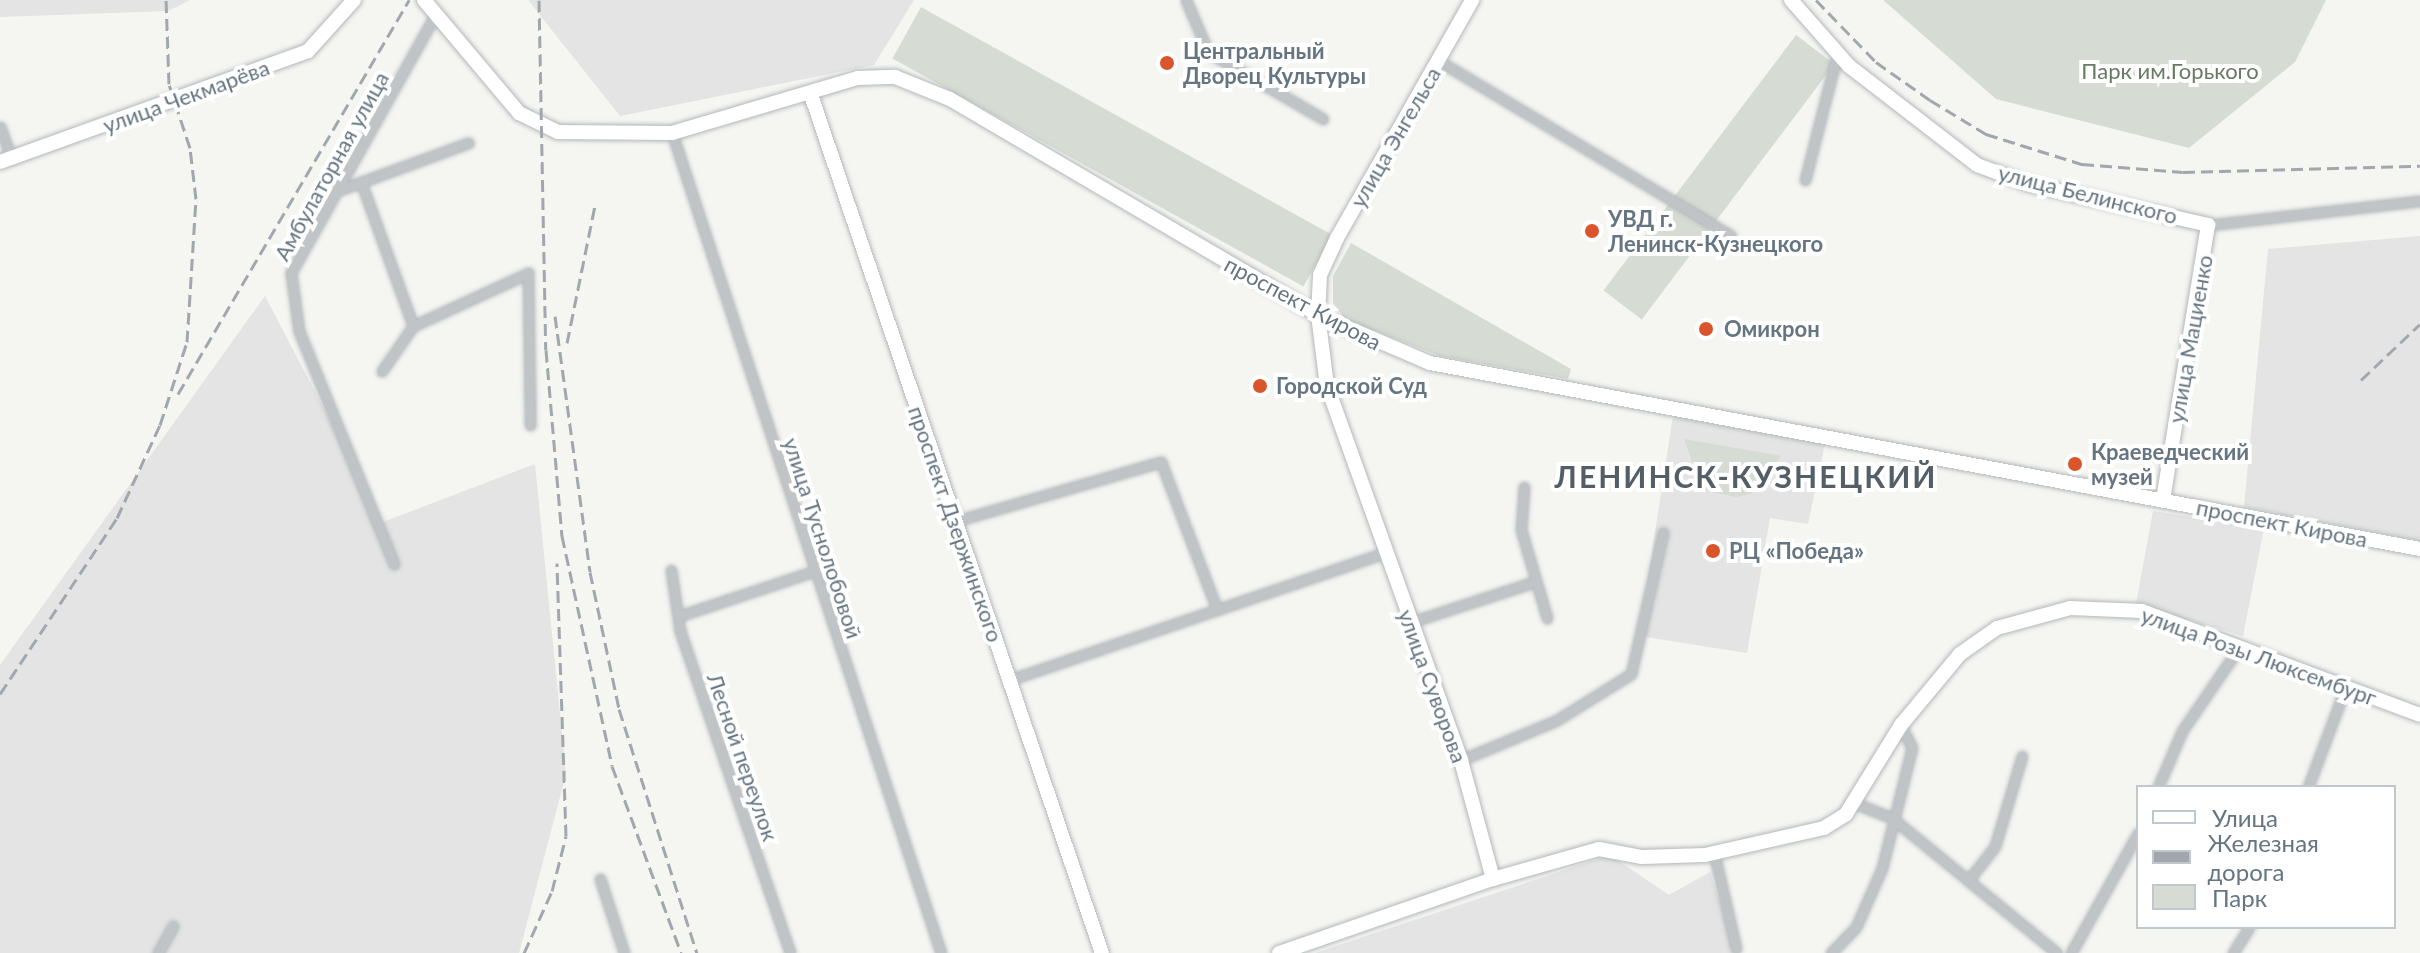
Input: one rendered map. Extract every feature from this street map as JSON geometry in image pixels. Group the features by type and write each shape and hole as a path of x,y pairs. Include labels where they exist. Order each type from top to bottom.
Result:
{"street":[{"name":"улица Чекмарёва","path":"6,160 308,51 354,0"},
{"name":"проспект Кирова","path":"424,0 532,123 558,132 672,133 811,95 858,78 895,77 950,99 1318,315 1430,363 2420,549"},
{"path":"1186,0 1208,52 1323,119"},
{"name":"улица Энгельса","path":"1320,275 1472,0"},
{"name":"улица Белинского","path":"1791,0 1837,54 1977,165 2028,184 2208,225"},
{"name":"Амбулаторная улица","path":"394,564 299,331 291,273 436,14"},
{"path":"1805,180 1837,54"},
{"path":"1439,61 1731,236"},
{"name":"проспект Дзержинского","path":"811,95 1102,953"},
{"path":"0,127 6,160"},
{"name":"улица Туснолобовой","path":"672,133 941,953"},
{"path":"337,191 468,143"},
{"path":"361,182 413,326"},
{"path":"2208,225 2420,201"},
{"name":"улица Мациенко","path":"2163,500 2208,225"},
{"path":"382,371 413,326 528,273 530,425"},
{"name":"улица Суворова","path":"1320,275 1318,315 1327,386 1387,552 1408,623 1461,760 1493,879"},
{"path":"956,521 1161,462 1216,607"},
{"path":"1524,487 1521,530 1547,618"},
{"path":"1461,760 1557,720 1631,674 1663,533"},
{"path":"1009,680 1216,607 1387,552"},
{"name":"Лесной переулок","path":"671,570 679,616 790,953"},
{"path":"679,616 814,571"},
{"path":"1408,623 1534,582"},
{"name":"улица Розы Люксембург","path":"1493,879 1599,849 1642,857 1714,853 1824,828 1854,803 1901,725 1978,638 2035,616 2070,608 2142,611 2420,715"},
{"path":"2159,785 2182,731 2240,646"},
{"path":"2309,785 2346,686"},
{"path":"1831,953 1861,915 1882,868 1892,818 1912,748 1901,725"},
{"path":"1971,877 1995,846 2022,756"},
{"path":"1854,803 1892,818 1971,877 2057,953"},
{"path":"2071,953 2136,837"},
{"path":"1714,853 1736,948"},
{"path":"600,879 624,953"},
{"path":"1279,953 1493,879"},
{"path":"158,953 173,926"},
{"path":"2233,953 2248,929"}],"shaded area":[{"path":"0,0 190,0 168,11 0,17"},
{"path":"528,0 914,0 874,65 620,116"},
{"path":"2420,236 2420,541 2244,507 2268,249"},
{"path":"265,296 383,522 535,464 566,774 519,953 0,953 0,665"},
{"path":"1673,416 1825,444 1808,524 1770,518 1747,653 1639,636"},
{"path":"2153,511 2264,528 2243,636 2136,604"},
{"path":"1610,855 1669,895 1710,872 1736,953 1315,953"}],"green space":[{"name":"Парк им.Горького","path":"1883,0 2326,0 2295,62 2189,148 1996,99"},
{"path":"921,7 1332,235 1303,286 892,59"},
{"path":"1796,35 1834,64 1642,319 1603,291"},
{"path":"1351,243 1571,369 1568,379 1440,356 1345,319 1333,303 1333,276"},
{"path":"1684,439 1781,456 1751,494 1736,497 1702,490"}],"railway":[{"path":"0,694 117,518 160,425 187,342 196,199 190,148 169,84 166,0"},
{"path":"178,394 409,0"},
{"path":"539,0 546,350 562,536 612,766 681,953"},
{"path":"1816,0 1876,62 1930,100 1986,134 2082,164 2183,172 2420,166"},
{"path":"567,343 595,205"},
{"path":"555,316 590,572 619,709 697,953"},
{"path":"2361,380 2420,324"},
{"path":"524,953 552,891 566,836 557,563"}],"place":[{"name":"Центральный Дворец Культуры","path":"1167,63"},
{"name":"УВД г. Ленинск-Кузнецкого","path":"1592,231"},
{"name":"Омикрон","path":"1706,329"},
{"name":"Городской Суд","path":"1260,386"},
{"name":"Краеведческий музей","path":"2075,464"},
{"name":"РЦ «Победа»","path":"1713,551"}],"district":[{"name":"ЛЕНИНСК-КУЗНЕЦКИЙ","path":"1746,476"}]}
